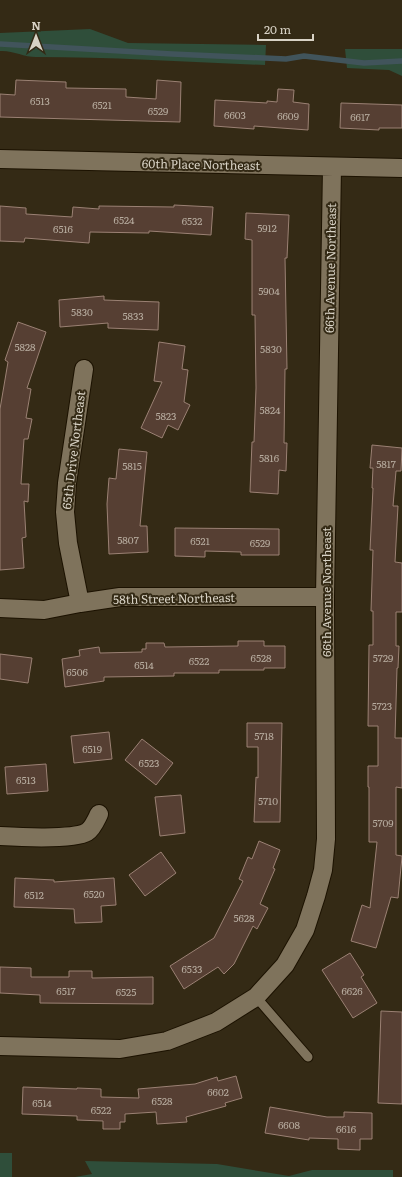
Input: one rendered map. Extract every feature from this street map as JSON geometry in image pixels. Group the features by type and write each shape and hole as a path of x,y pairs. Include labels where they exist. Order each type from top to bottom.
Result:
{"street":[{"name":"60th Place Northeast","path":"0,160 402,168"},
{"name":"66th Avenue Northeast","path":"0,1046 120,1050 167,1040 216,1022 256,997 285,965 305,930 323,870 326,839 325,597 332,167"},
{"name":"65th Drive Northeast","path":"80,603 68,543 65,512 67,483 84,369"},
{"name":"58th Street Northeast","path":"0,608 44,610 120,597 325,597"},
{"path":"0,836 69,837 87,832 95,824 99,814"}],"lane":[{"path":"256,997 308,1057"}],"green space":[{"path":"90,29 128,43 266,45 265,65 36,57 0,51 0,33"},
{"path":"345,49 402,49 402,76 389,70 347,68"},
{"path":"0,1153 12,1153 12,1177 0,1177"},
{"path":"85,1161 217,1164 289,1176 312,1170 393,1170 393,1177 75,1177 92,1174"}],"building":[{"path":"16,80 66,82 66,88 126,89 126,97 156,99 157,80 181,82 180,122 0,117 0,94 15,95"},
{"path":"278,89 294,90 293,102 309,104 308,130 254,126 254,129 214,126 215,100 267,103 267,101 277,102"},
{"path":"341,103 402,105 402,128 379,128 379,130 340,128"},
{"path":"174,205 213,207 211,235 149,231 149,233 90,232 89,243 25,238 24,242 0,241 0,206 26,208 26,214 72,217 73,207 99,209 99,206 174,207"},
{"path":"246,213 289,215 287,258 285,258 287,369 285,369 284,443 287,443 286,471 279,470 278,494 250,492 256,388 255,315 252,315 252,240 245,239"},
{"path":"104,296 104,300 159,302 158,330 108,328 108,323 60,327 59,300"},
{"path":"18,322 46,332 27,388 31,389 26,418 32,419 28,439 24,439 21,484 29,484 28,502 24,501 26,537 22,538 24,568 0,570 0,409 8,362 5,360"},
{"path":"159,342 185,346 182,369 188,370 184,402 190,405 178,430 168,425 162,438 141,428 162,382 154,381"},
{"path":"372,445 402,448 401,471 396,471 393,506 398,506 395,562 402,563 402,612 396,612 396,646 399,646 395,738 402,738 402,788 396,787 396,855 402,857 398,898 391,897 376,948 351,941 362,905 370,908 377,842 369,842 368,787 368,766 378,766 378,726 368,726 369,645 373,645 373,611 371,611 373,550 370,550 373,488 373,468 370,468"},
{"path":"119,449 147,452 140,526 147,526 148,552 109,554 107,504 109,478 116,479"},
{"path":"175,528 279,529 279,555 241,555 241,552 205,551 205,557 175,556"},
{"path":"238,641 264,641 264,646 285,646 285,668 264,668 264,670 219,670 219,673 174,673 174,676 104,677 104,681 65,687 62,659 80,656 79,650 99,647 100,653 142,652 142,649 146,649 146,643 164,643 165,647 238,646"},
{"path":"0,654 32,658 28,683 0,679"},
{"path":"247,723 282,723 280,822 254,822 256,777 258,778 258,747 247,747"},
{"path":"109,732 112,759 74,763 71,736"},
{"path":"142,739 173,763 156,785 125,760"},
{"path":"46,764 48,791 7,794 5,767"},
{"path":"181,795 185,833 160,836 155,797"},
{"path":"259,841 280,850 273,868 275,869 260,904 268,908 257,929 253,926 234,964 224,974 218,967 184,989 170,966 214,938 243,881 239,879 248,857 252,859"},
{"path":"161,852 176,873 145,896 129,875"},
{"path":"15,878 54,880 54,882 114,878 116,905 101,906 102,922 75,923 74,909 14,907"},
{"path":"350,953 364,975 361,977 377,1003 353,1018 322,970"},
{"path":"0,967 31,968 31,977 69,977 69,971 92,971 92,978 153,977 153,1004 40,1003 40,995 0,993"},
{"path":"381,1011 402,1012 402,1104 378,1103"},
{"path":"236,1076 242,1098 225,1103 226,1106 186,1117 187,1122 157,1124 156,1112 125,1114 125,1122 120,1122 120,1129 103,1129 103,1121 77,1120 77,1116 22,1114 23,1087 101,1089 101,1097 139,1098 138,1089 195,1084 217,1077 218,1081"},
{"path":"270,1107 327,1117 344,1117 344,1112 372,1113 372,1139 360,1139 360,1150 338,1149 338,1139 309,1138 309,1140 265,1133"}],"waterway":[{"path":"0,44 286,59 304,56 364,63 402,61"}]}
